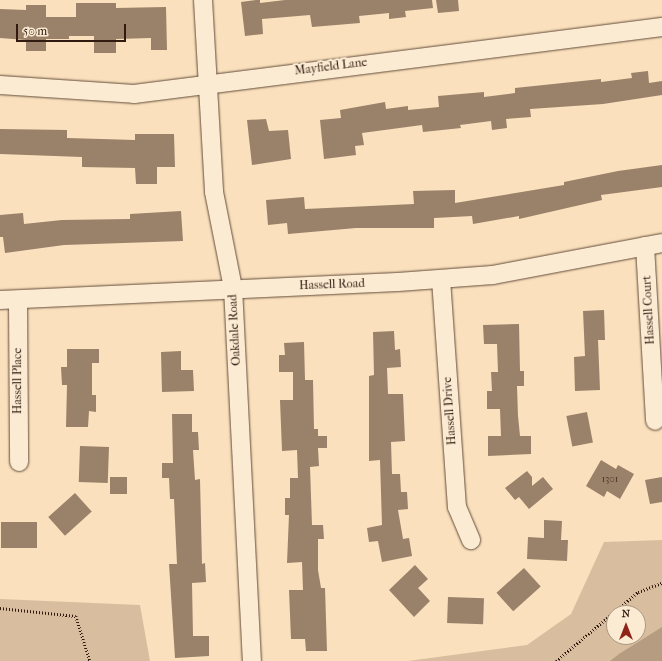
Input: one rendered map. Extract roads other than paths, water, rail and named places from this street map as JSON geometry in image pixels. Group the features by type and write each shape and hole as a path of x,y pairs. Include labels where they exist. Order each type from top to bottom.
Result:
{"street":[{"name":"Oakdale Road","path":"203,0 214,192 233,288 252,661"},
{"name":"Mayfield Lane","path":"0,84 134,94 208,83 662,27"},
{"name":"Hassell Road","path":"0,300 441,279 493,275 654,244"},
{"name":"Hassell Court","path":"654,244 655,421"},
{"name":"Hassell Drive","path":"441,279 457,507 471,540"},
{"name":"Hassell Place","path":"18,300 19,462"}]}
